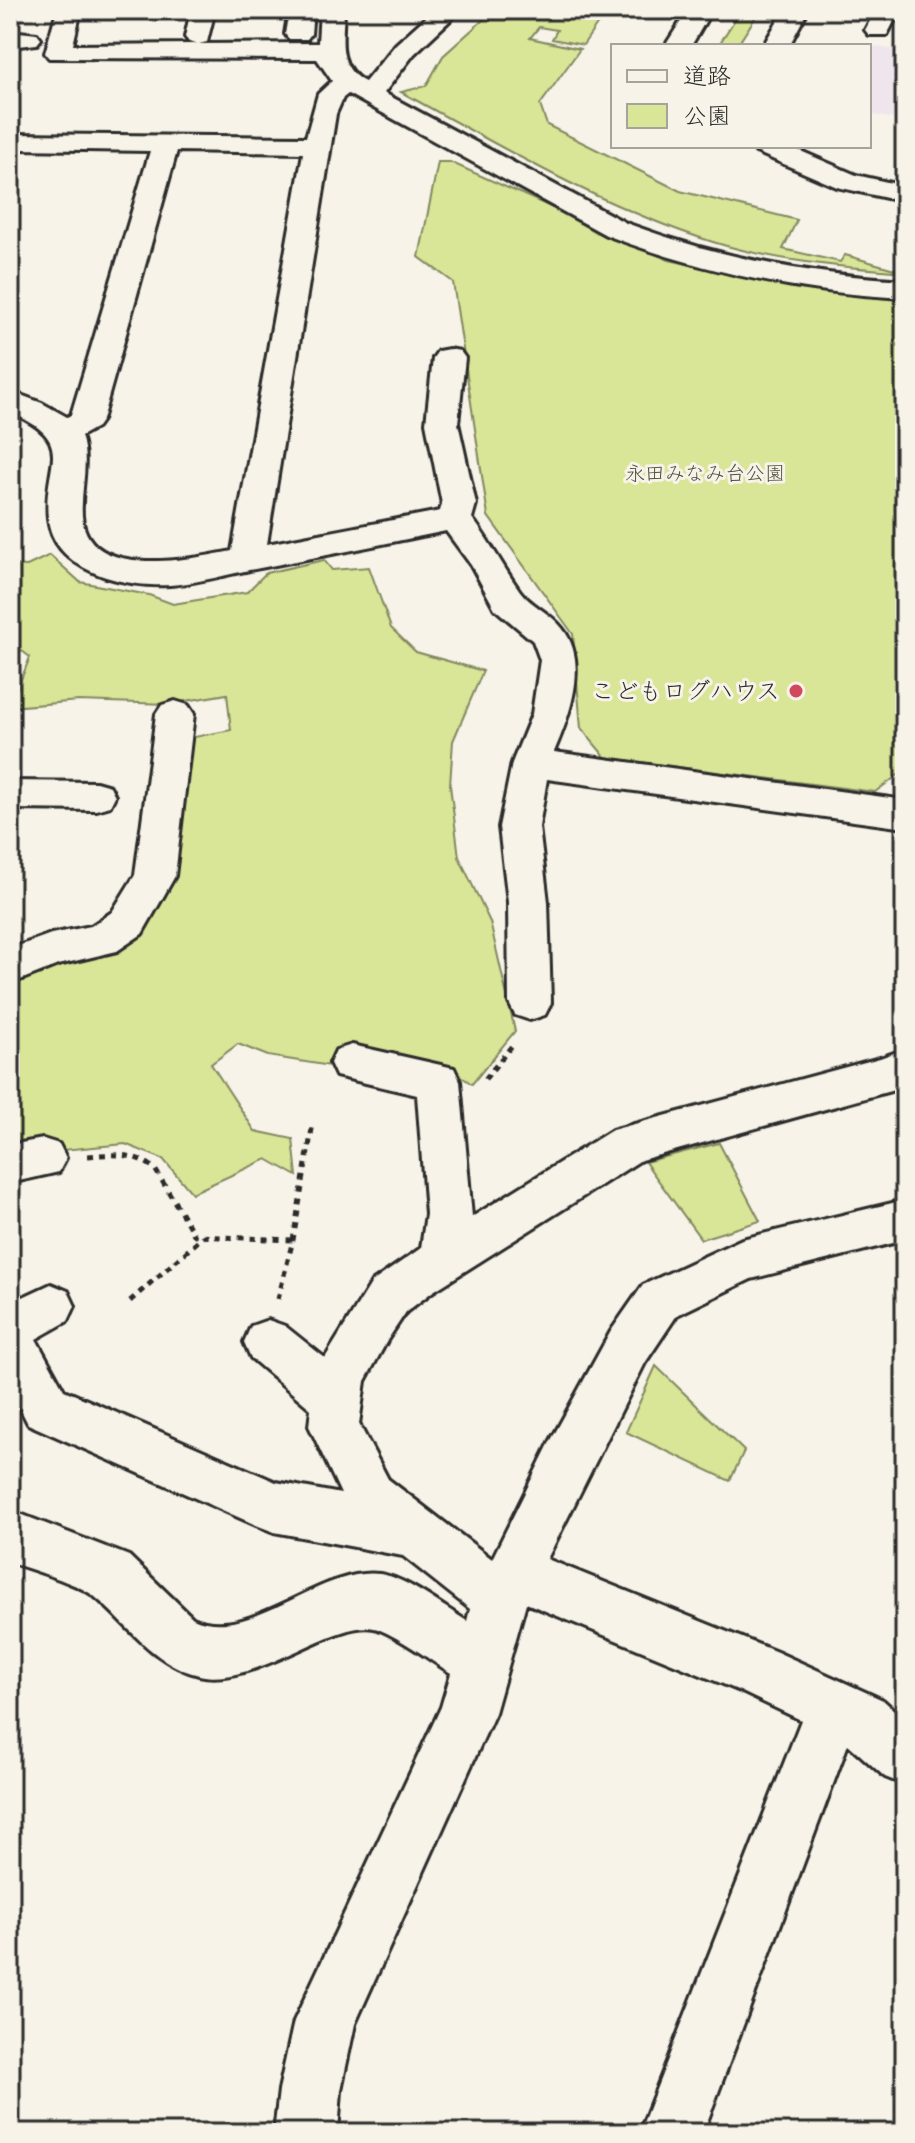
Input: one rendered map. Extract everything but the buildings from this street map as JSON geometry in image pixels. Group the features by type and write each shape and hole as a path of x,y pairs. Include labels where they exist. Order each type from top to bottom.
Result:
{"street":[{"path":"69,10 58,53 329,51"},
{"path":"198,37 203,10"},
{"path":"332,10 329,51 336,72 357,89 616,229 663,248 792,278 905,289"},
{"path":"248,557 323,114 331,94 357,89 449,10"},
{"path":"679,44 700,10"},
{"path":"777,44 796,10"},
{"path":"10,113 13,150 166,143 318,145"},
{"path":"63,432 86,420 166,143"},
{"path":"771,148 847,181 905,194"},
{"path":"848,154 853,159 905,171"},
{"path":"449,358 442,423 459,504 455,519"},
{"path":"10,401 32,410 63,432 69,457 65,520 71,542 99,562 136,573 170,574 455,519"},
{"path":"455,519 486,561 508,601 549,635 558,660 551,714 531,763 519,827 528,902 530,1003"},
{"path":"10,967 51,950 102,940 127,923 155,876 175,714"},
{"path":"531,763 905,814"},
{"path":"10,795 96,796"},
{"path":"352,1063 438,1081 449,1214 429,1268"},
{"path":"892,1080 628,1144 429,1268 389,1297 341,1377 334,1426 370,1497 413,1532 507,1585 758,1671 863,1720 905,1757"},
{"path":"306,2133 310,2090 325,2021 467,1713 507,1585 628,1347 660,1300 742,1260 905,1220"},
{"path":"10,1333 13,1326 51,1306"},
{"path":"10,1339 46,1407 274,1507 413,1532"},
{"path":"268,1342 337,1399"},
{"path":"10,1536 110,1575 174,1637 198,1648 220,1651 254,1642 345,1604 381,1601 483,1661"},
{"path":"671,2133 834,1707"}],"path":[{"path":"441,1121 503,1060 522,1030 530,1003"},
{"path":"268,1342 293,1240 313,1123"},
{"path":"26,1161 116,1154 146,1160 155,1169 195,1236 293,1240"},
{"path":"130,1301 204,1236"}],"shaded area":[{"path":"871,46 905,52 905,121 871,114"}],"green space":[{"path":"494,10 607,10 583,45 552,39 557,30 539,27 530,38 580,49 540,105 547,125 680,191 797,220 783,249 840,262 845,255 905,272 784,259 713,242 672,228 592,194 401,92 426,86 443,56"},
{"path":"741,10 760,10 738,44 719,44"},
{"name":"永田みなみ台公園","path":"438,162 450,162 669,260 804,289 905,301 905,770 875,792 606,758 581,728 573,634 488,516 453,282 419,257"},
{"path":"50,555 80,582 149,595 173,604 247,592 266,573 324,560 332,570 369,567 391,628 416,652 483,671 453,741 450,785 459,857 490,922 515,1031 472,1084 450,1069 436,1073 340,1046 330,1066 268,1056 238,1044 211,1064 255,1131 293,1139 297,1176 267,1159 192,1193 163,1159 125,1144 10,1155 10,976 135,933 184,739 231,730 227,694 168,704 79,701 10,707 30,657 10,642 10,565 27,566"},
{"path":"719,1143 760,1221 701,1239 645,1162"},
{"path":"656,1366 744,1451 730,1481 626,1432"}],"place":[{"name":"こどもログハウス","path":"796,691"}]}
